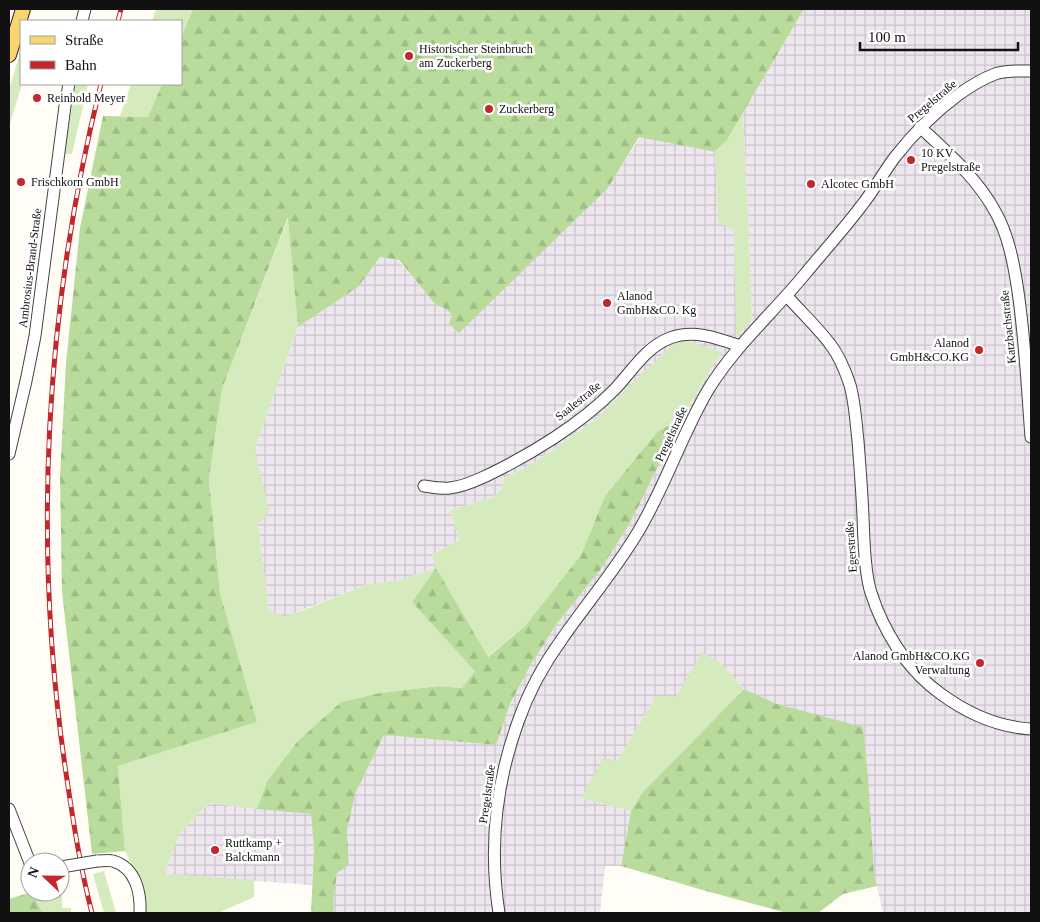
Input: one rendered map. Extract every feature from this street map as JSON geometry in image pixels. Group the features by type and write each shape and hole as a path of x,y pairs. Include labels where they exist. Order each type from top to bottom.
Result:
{"main road":[{"path":"9,56 23,9"}],"street":[{"name":"Pregelstraße","path":"500,913 497,897 495,852 497,807 506,760 518,721 536,681 561,640 639,530 692,418 713,382 740,346 787,296 862,206 895,158 920,128 958,95 995,74 1011,71 1031,71"},
{"name":"Ambrosius-Brand-Straße","path":"9,454 35,336 69,85"},
{"name":"Katzbachstraße","path":"920,128 962,166 996,212 1007,238 1022,317 1031,437"},
{"name":"Egerstraße","path":"787,296 831,345 850,386 860,466 865,554 869,587 885,629 912,668 930,686 951,701 995,722 1031,729"},
{"name":"Saalestraße","path":"424,486 450,488 470,483 505,467 546,444 582,418 614,390 641,359 655,346 668,338 688,334 701,334 740,346"},
{"path":"9,809 26,852"},
{"path":"70,865 97,861 112,861 124,868 133,876 138,886 140,913"}],"shaded area":[{"path":"804,9 1031,9 1031,913 883,913 874,873 870,828 777,704 744,689 719,662 676,698 656,696 617,761 581,798 631,811 621,866 605,866 600,913 333,913 337,872 349,864 347,831 355,794 384,735 496,745 510,704 530,666 556,625 601,569 630,523 683,417 716,360 723,352 629,386 595,420 529,466 504,478 502,490 493,497 450,510 459,540 432,555 436,568 399,580 368,584 284,617 269,611 258,525 255,449 298,327 358,287 380,257 398,260 435,304 446,309 452,315 608,188 640,137 715,152 718,222 734,229 737,336 752,320 743,113"},
{"path":"209,803 311,814 314,848 312,885 164,874 179,835"}],"green space":[{"path":"156,9 193,9 182,36 182,20 152,20"},
{"path":"193,9 804,9 727,140 715,152 639,137 608,188 459,333 449,324 452,315 446,309 435,304 399,260 380,257 358,287 298,327 288,217 222,389 209,479 220,593 257,722 118,766 125,851 92,854 62,592 60,477 66,363 80,228 103,116 148,117 162,85 182,85 182,36"},
{"path":"20,53 20,85 22,85 9,127 9,90"},
{"path":"76,85 88,85 72,154 64,154"},
{"path":"131,85 162,85 148,117 120,116"},
{"path":"743,113 752,320 736,337 734,230 718,222 715,152 727,140"},
{"path":"289,216 298,327 255,449 269,512 258,525 269,611 284,616 304,610 368,584 399,580 436,568 432,555 459,540 450,510 493,497 502,489 504,478 529,466 595,420 679,339 723,352 716,360 683,417 657,432 605,496 581,555 525,626 487,657 436,569 412,602 476,671 462,688 438,686 380,693 341,702 298,741 267,781 257,809 209,803 179,835 164,874 254,880 254,897 218,913 145,913 135,872 125,851 118,766 257,722 220,593 209,479 222,389"},
{"path":"683,417 630,523 601,569 556,625 530,666 510,704 496,745 384,735 355,794 347,831 349,865 337,873 333,913 311,913 314,848 311,814 257,809 267,781 298,741 341,702 380,693 438,686 462,688 475,671 412,602 436,568 488,657 525,626 581,555 605,496 657,432"},
{"path":"702,652 719,662 744,689 642,793 631,811 581,798 603,758 617,761 656,696 676,697"},
{"path":"744,689 777,704 863,727 874,873 877,886 843,894 818,913 787,913 621,866 631,811 642,793"},
{"path":"104,871 116,913 104,913 93,874"},
{"path":"20,896 20,902 37,902 42,913 9,913 9,899"},
{"path":"32,902 62,902 62,908 71,908 71,913 26,913"}],"railway":[{"path":"118,20 121,9"},
{"path":"92,913 74,826 55,687 49,600 47,513 56,340 67,254 82,169 101,85"}],"place":[{"name":"Historischer Steinbruch am Zuckerberg","path":"409,56"},
{"name":"Reinhold Meyer","path":"37,98"},
{"name":"Zuckerberg","path":"489,109"},
{"name":"10 KV Pregelstraße","path":"911,160"},
{"name":"Frischkorn GmbH","path":"21,182"},
{"name":"Alcotec GmbH","path":"811,184"},
{"name":"Alanod GmbH&CO. Kg","path":"607,303"},
{"name":"Alanod GmbH&CO.KG","path":"979,350"},
{"name":"Alanod GmbH&CO.KG Verwaltung","path":"980,663"},
{"name":"Ruttkamp + Balckmann","path":"215,850"}]}
